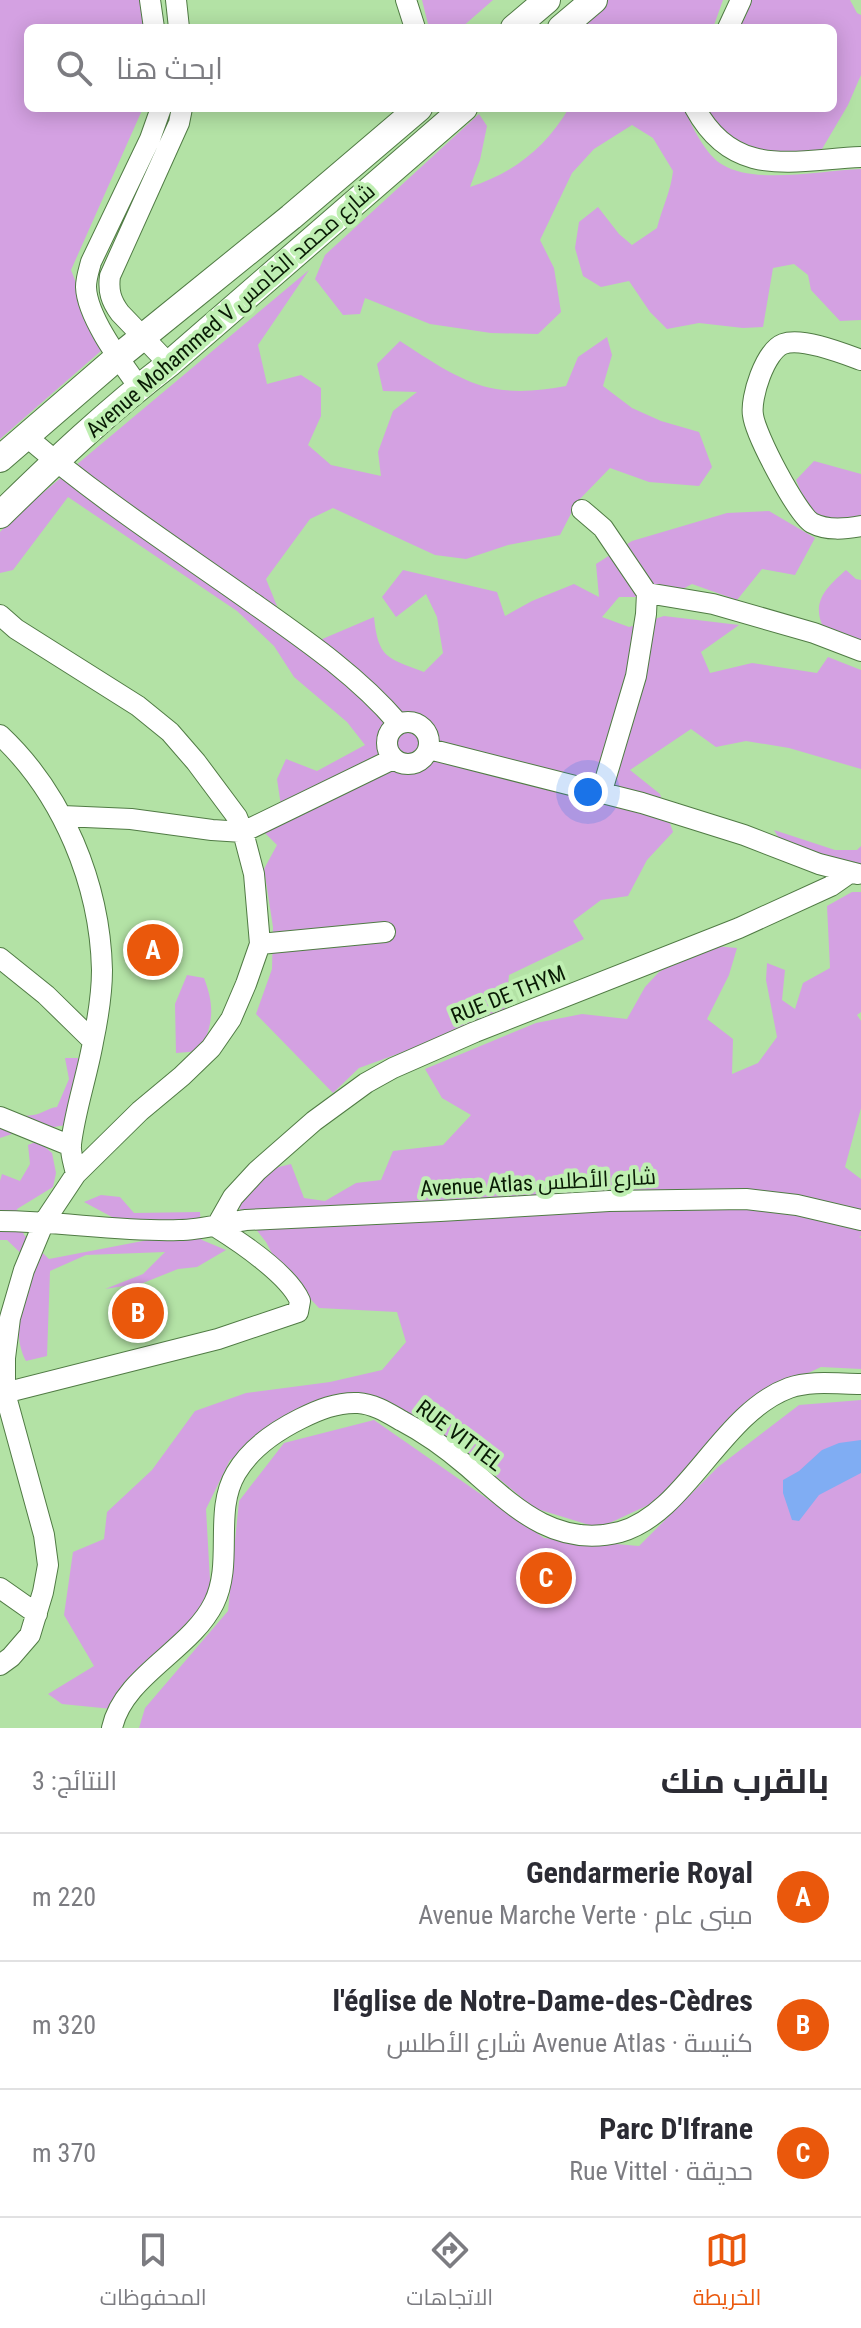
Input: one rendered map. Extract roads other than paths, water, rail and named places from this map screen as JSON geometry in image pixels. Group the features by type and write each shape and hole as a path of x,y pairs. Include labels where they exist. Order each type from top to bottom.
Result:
{"main road":[{"path":"519,24 547,0"},
{"path":"566,24 594,0"},
{"name":"Avenue Mohammed V شارع محمد الخامس","path":"0,459 118,357 414,112"},
{"name":"Avenue Mohammed V شارع محمد الخامس","path":"0,515 139,387 459,112"}],"street":[{"path":"150,0 153,24"},
{"path":"176,0 179,24"},
{"path":"406,0 414,24"},
{"path":"730,24 741,0"},
{"path":"139,387 91,309 86,283 91,262 150,139 160,112"},
{"path":"169,364 114,305 108,289 110,276 181,112"},
{"path":"698,112 720,142 747,157 780,162 861,157"},
{"path":"861,360 820,347 782,344 775,348 752,400 752,413 759,434 804,517 823,527 835,529 861,526"},
{"path":"27,437 320,651 377,699 398,723"},
{"path":"582,510 603,528 647,593 636,676 601,794"},
{"path":"647,593 713,604 861,651"},
{"path":"0,1665 30,1635 48,1565 44,1535 3,1394 5,1318 44,1222 76,1174 211,1048 231,1019 260,944 254,874 243,832 237,817 196,762 170,732 138,706 5,624"},
{"path":"406,721 422,726 429,740 429,749 418,762 401,763 393,759 386,744 387,736 398,723 406,721"},
{"path":"0,735 33,768 62,816 82,865 100,938 101,994 71,1146 76,1174"},
{"path":"429,749 698,819 819,864 856,873"},
{"path":"62,816 131,819 243,832 393,759"},
{"name":"RUE DE THYM","path":"216,1227 233,1197 257,1171 314,1121 366,1083 393,1068 475,1032 739,928 856,873"},
{"path":"260,944 385,932"},
{"path":"0,958 46,995 93,1041"},
{"path":"0,1117 71,1146"},
{"name":"Avenue Atlas شارع الأطلس","path":"216,1227 246,1220 609,1201 719,1199 772,1201 861,1220"},
{"name":"Avenue Atlas شارع الأطلس","path":"0,1221 165,1230 248,1229 718,1207 798,1214 861,1229"},
{"path":"3,1394 218,1339 298,1312 300,1301 290,1287 250,1249 216,1227"},
{"name":"RUE VITTEL","path":"112,1728 120,1707 135,1688 194,1630 213,1605 219,1590 225,1506 235,1473 247,1457 281,1428 320,1409 356,1403 384,1411 421,1431 533,1520 548,1528 588,1535 620,1532 641,1524 664,1506 731,1430 776,1394 791,1387 812,1384 861,1384"},
{"path":"0,1588 37,1614"}],"water":[{"path":"861,1440 861,1473 819,1495 799,1521 792,1520 783,1493 783,1480 799,1471 822,1450 839,1443"}],"place":[{"name":"Gendarmerie Royal","path":"153,950"},
{"name":"l'église de Notre-Dame-des-Cèdres","path":"138,1313"},
{"name":"Parc D'Ifrane","path":"546,1578"}]}
